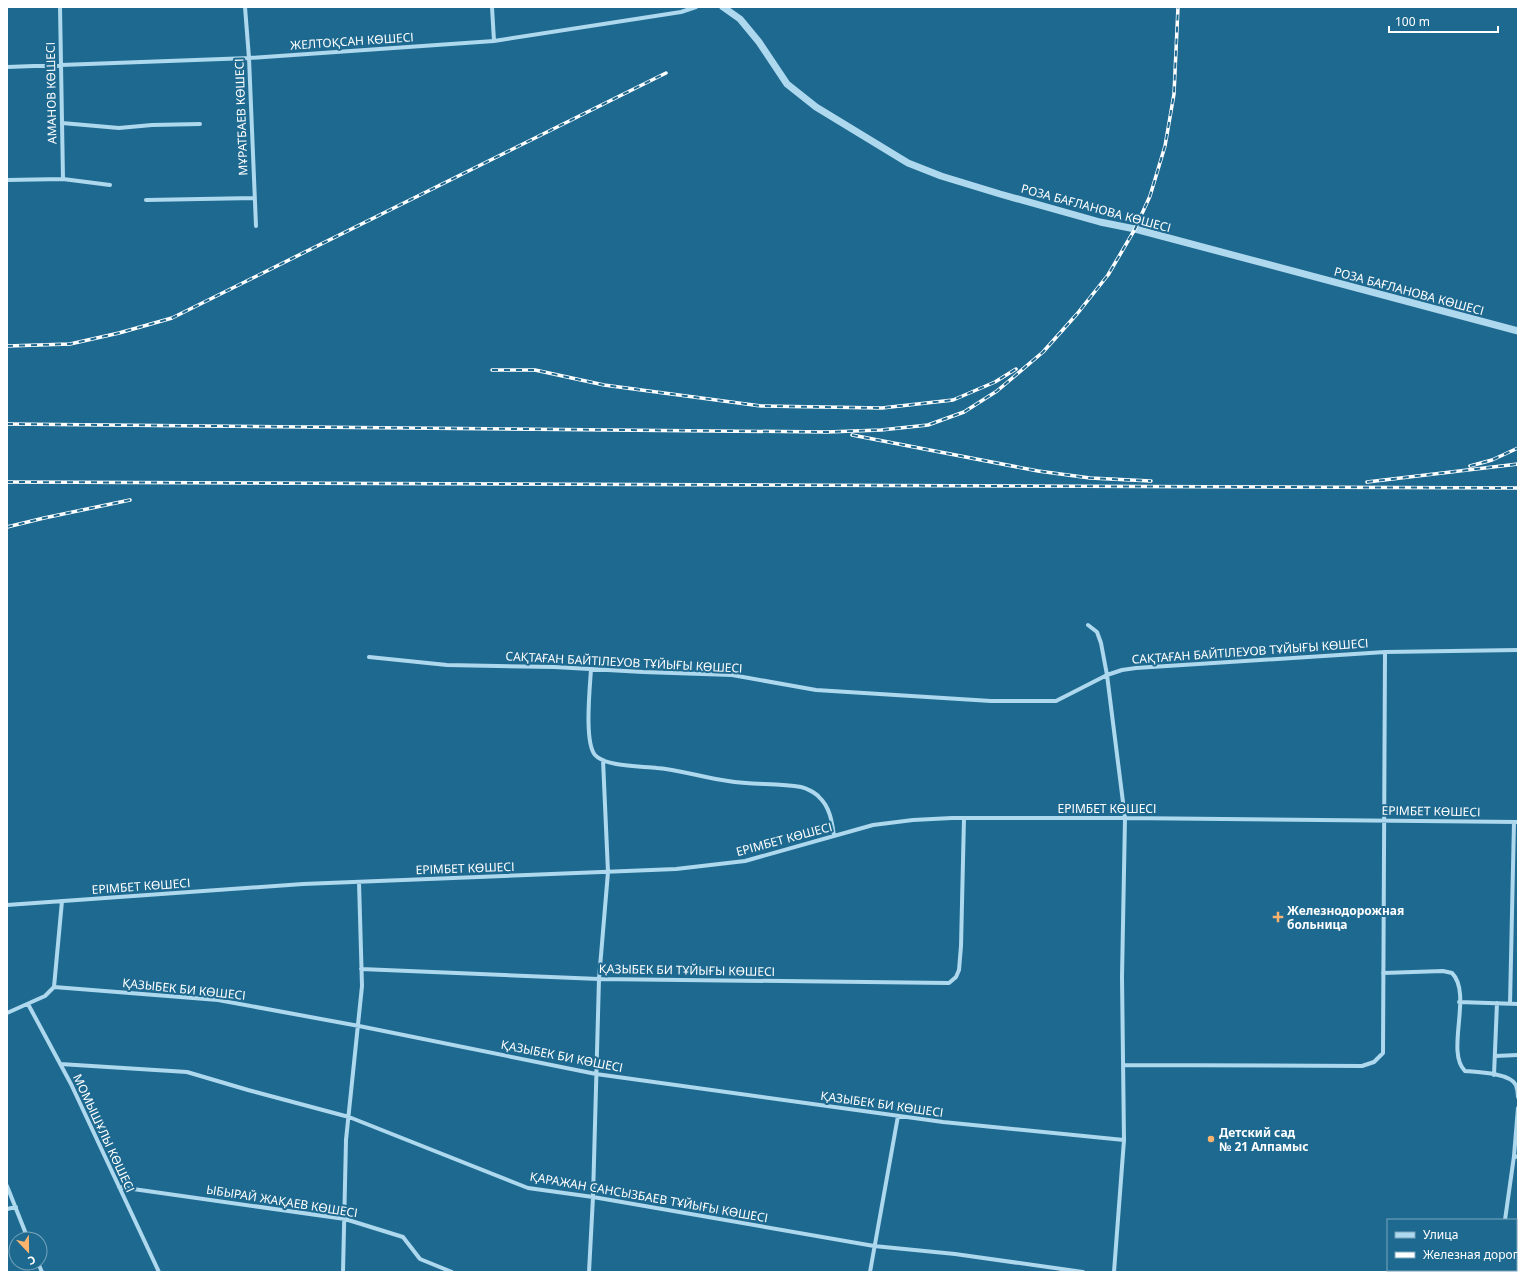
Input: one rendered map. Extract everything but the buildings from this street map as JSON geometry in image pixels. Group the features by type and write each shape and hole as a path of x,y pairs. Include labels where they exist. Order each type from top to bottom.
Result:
{"street":[{"name":"АМАНОВ КӨШЕСІ","path":"60,7 63,179"},
{"name":"МҰРАТБАЕВ КӨШЕСІ","path":"245,7 249,58 256,226"},
{"path":"492,7 494,41"},
{"name":"ЖЕЛТОҚСАН КӨШЕСІ","path":"7,68 61,64 249,58 494,41 681,12 696,7"},
{"name":"РОЗА БАҒЛАНОВА КӨШЕСІ","path":"723,7 740,19 759,42 787,84 816,107 908,163 941,176 1100,222 1134,229 1518,331"},
{"path":"62,123 118,128 152,125 200,124"},
{"path":"7,180 63,179 110,185"},
{"path":"146,200 255,198"},
{"path":"1088,625 1097,632 1101,643 1107,675 1125,818 1122,976 1124,1140 1114,1272"},
{"name":"САҚТАҒАН БАЙТІЛЕУОВ ТҰЙЫҒЫ КӨШЕСІ","path":"369,657 447,665 732,675 816,690 991,701 1056,701 1107,675 1122,670 1163,665 1385,652 1518,650"},
{"path":"1123,1065 1362,1066 1374,1062 1383,1053 1385,652"},
{"path":"591,669 588,709 590,746 596,756 603,760 624,766 657,768 728,782 802,787 819,796 826,805 831,816 834,836"},
{"path":"589,1272 593,1197 599,979 608,872 603,760"},
{"name":"ЕРІМБЕТ КӨШЕСІ","path":"7,905 303,884 676,869 745,861 872,825 914,820 964,818 1125,818 1516,822"},
{"name":"ҚАЗЫБЕК БИ ТҰЙЫҒЫ КӨШЕСІ","path":"361,969 599,979 950,983 956,977 958,970 962,924 964,818"},
{"path":"1510,1004 1516,822"},
{"path":"343,1272 346,1140 362,986 359,882"},
{"path":"7,1013 45,996 54,987 62,901"},
{"path":"1383,973 1443,971 1452,973 1457,981 1460,992 1459,1063 1465,1071 1494,1075 1512,1080 1517,1088 1518,1097"},
{"name":"ҚАЗЫБЕК БИ КӨШЕСІ","path":"54,987 218,1000 359,1026 596,1074 943,1122 1124,1140"},
{"path":"1460,1002 1518,1004"},
{"path":"1494,1075 1497,1003"},
{"name":"МОМЫШҰЛЫ КӨШЕСІ","path":"28,1004 60,1064 159,1272"},
{"path":"1495,1056 1518,1055"},
{"name":"ҚАРАЖАН САНСЫЗБАЕВ ТҰЙЫҒЫ КӨШЕСІ","path":"60,1064 187,1072 349,1117 528,1188 593,1197 874,1246 955,1254 1083,1272"},
{"path":"1505,1219 1516,1157 1518,1108"},
{"path":"870,1272 898,1116"},
{"path":"7,1186 25,1231"},
{"name":"ЫБЫРАЙ ЖАҚАЕВ КӨШЕСІ","path":"119,1187 344,1219 403,1237 420,1259 452,1272"},
{"path":"7,1209 16,1207"}],"railway":[{"path":"7,424 827,432 881,430 928,425 964,412 997,391 1043,352 1077,314 1108,275 1135,229 1150,196 1165,146 1174,94 1178,7"},
{"path":"7,346 70,344 119,333 172,318 666,73"},
{"path":"492,370 535,370 604,385 761,406 882,408 953,400 995,382 1016,369"},
{"path":"852,435 1038,471 1090,478 1151,481"},
{"path":"1470,466 1492,460 1518,448"},
{"path":"1367,482 1518,464"},
{"path":"7,482 1518,488"},
{"path":"7,527 130,500"}],"place":[{"name":"Железнодорожная больница","path":"1278,917"},
{"name":"Детский сад № 21 Алпамыс","path":"1211,1139"}]}
